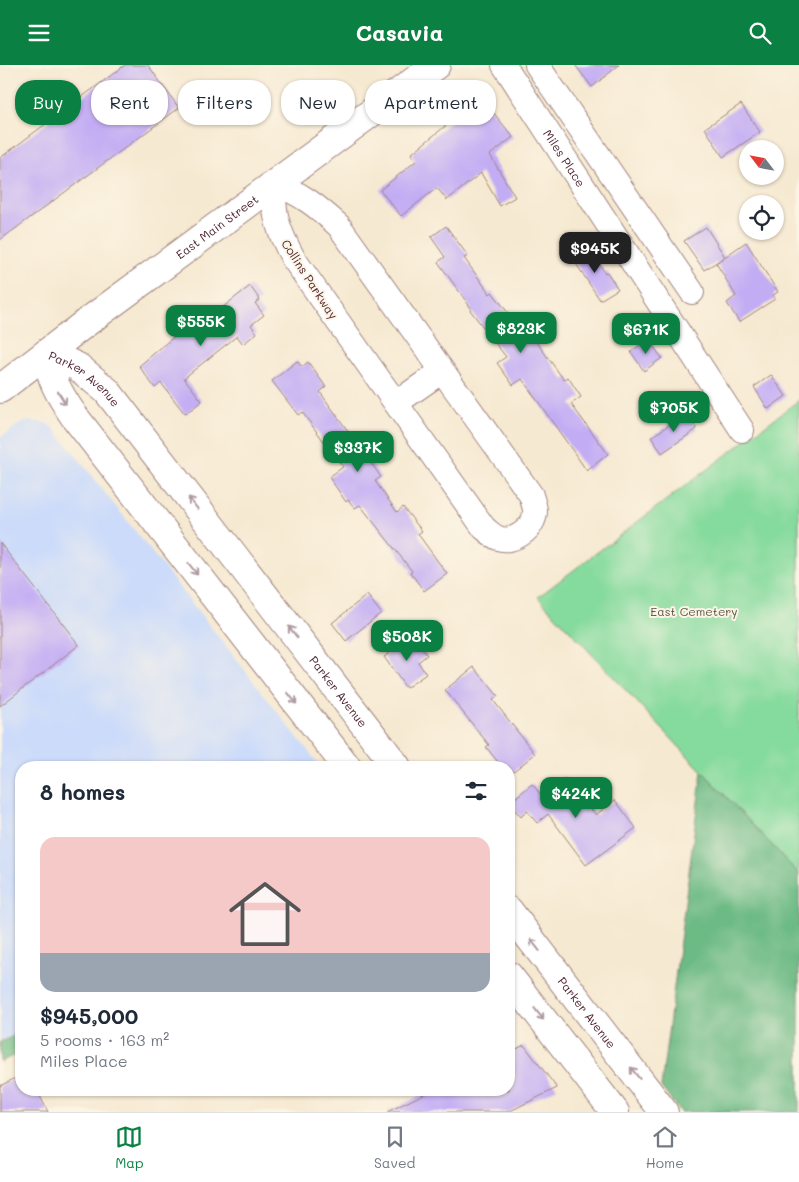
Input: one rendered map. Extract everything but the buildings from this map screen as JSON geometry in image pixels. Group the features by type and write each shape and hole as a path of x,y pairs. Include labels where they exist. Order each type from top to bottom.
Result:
{"street":[{"name":"East Main Street","path":"4,379 47,353 436,65"},
{"name":"Miles Place","path":"504,65 742,430"},
{"path":"537,65 692,293"},
{"name":"Collins Parkway","path":"274,184 288,188 301,195 339,226 442,371 531,495 535,510 533,523 511,539 498,538 484,528 290,251 276,221 273,204 274,184"},
{"path":"626,251 652,232"},
{"name":"Parker Avenue","path":"342,761 74,416 55,387 49,371 47,353 78,367 107,391 392,761"},
{"path":"396,403 442,371"},
{"name":"Parker Avenue","path":"515,919 664,1112"},
{"path":"515,984 615,1112"}],"shaded area":[{"path":"28,421 46,423 54,428 316,761 15,761 15,1036 0,1042 0,438 16,426"}],"green space":[{"name":"East Cemetery","path":"799,400 799,874 538,597"},
{"path":"702,771 799,874 799,1112 680,1112 661,1087"},
{"path":"15,1036 15,1055 0,1062 0,1042"}]}
